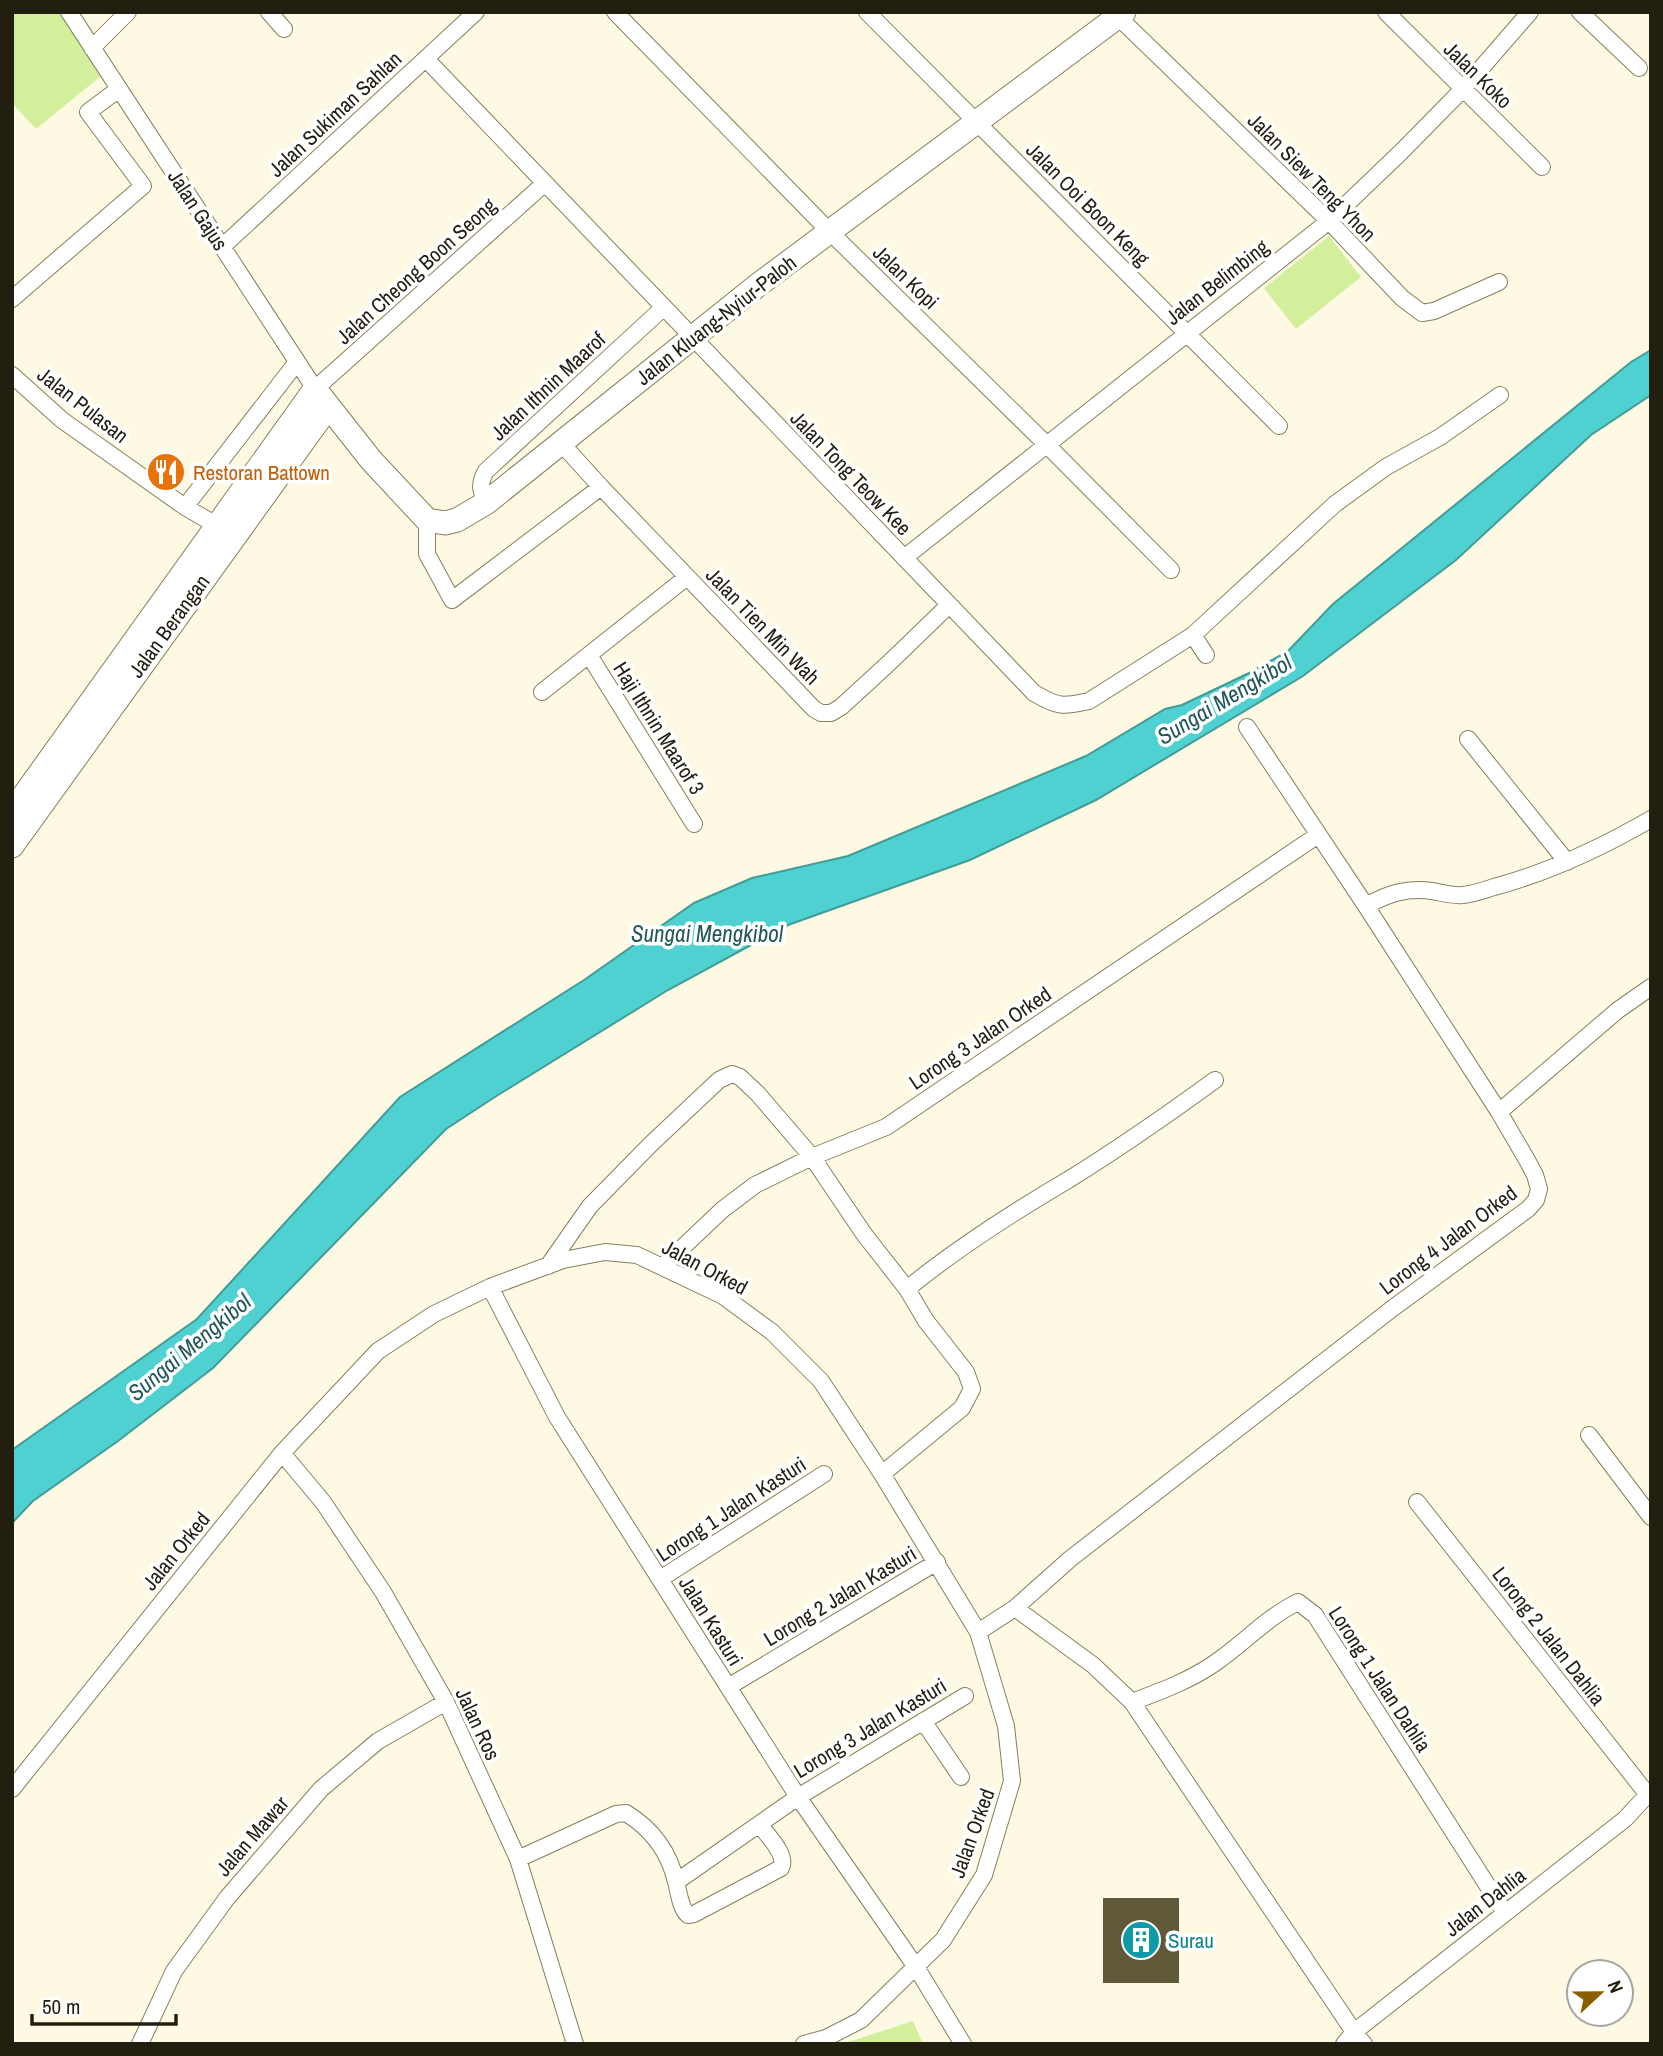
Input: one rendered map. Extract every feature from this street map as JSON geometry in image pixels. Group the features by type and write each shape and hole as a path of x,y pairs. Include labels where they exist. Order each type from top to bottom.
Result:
{"street":[{"name":"Jalan Gajus","path":"69,12 321,398"},
{"path":"92,48 128,12"},
{"path":"269,12 284,29"},
{"name":"Jalan Sukiman Sahlan","path":"222,247 476,12"},
{"name":"Jalan Kopi","path":"615,12 830,232 1171,570"},
{"name":"Jalan Ooi Boon Keng","path":"867,12 1279,426"},
{"name":"Jalan Koko","path":"1386,12 1542,167"},
{"name":"Jalan Belimbing","path":"904,558 1329,220 1463,89 1530,12"},
{"path":"1580,12 1639,68"},
{"name":"Jalan Kluang-Nyiur-Paloh","path":"427,520 445,523 457,520 486,503 692,338 1118,14"},
{"name":"Jalan Siew Teng Yhon","path":"1118,14 1329,220 1402,298 1422,313 1434,311 1499,282"},
{"name":"Jalan Tong Teow Kee","path":"426,59 1034,693 1054,705 1074,705 1089,701 1193,635 1335,504 1376,474 1440,438 1500,395"},
{"path":"12,299 143,186 88,112 119,89"},
{"name":"Jalan Cheong Boon Seong","path":"321,398 545,183"},
{"name":"Jalan Ithnin Maarof","path":"486,503 480,491 481,480 486,471 663,308"},
{"path":"185,507 297,362"},
{"name":"Jalan Pulasan","path":"12,375 62,420 185,507 226,531"},
{"path":"321,398 371,460 427,520 427,554 452,600 601,487"},
{"name":"Jalan Berangan","path":"12,846 226,531 321,398"},
{"name":"Jalan Tien Min Wah","path":"561,443 814,709 821,713 831,713 841,707 949,605"},
{"name":"Jalan Berangan","path":"12,812 226,531"},
{"path":"542,692 687,577"},
{"path":"1193,635 1206,655"},
{"name":"Haji Ithnin Maarof 3","path":"589,655 694,824"},
{"name":"Lorong 4 Jalan Orked","path":"978,1632 1015,1608 1070,1559 1393,1308 1528,1209 1536,1200 1539,1189 1535,1175 1499,1112 1247,727"},
{"path":"1468,738 1567,862"},
{"path":"1366,906 1388,894 1407,890 1465,895 1524,879 1602,846 1651,819"},
{"name":"Lorong 3 Jalan Orked","path":"663,1266 722,1210 755,1185 811,1157 887,1127 1318,835"},
{"path":"1499,1112 1618,1010 1651,987"},
{"path":"548,1266 590,1206 652,1143 719,1080 733,1074 740,1077 758,1094 811,1157 864,1234 907,1289 926,1321 966,1372 972,1389 962,1408 882,1474"},
{"path":"907,1289 986,1231 1166,1116 1215,1080"},
{"name":"Jalan Orked","path":"12,1789 282,1452 378,1351 434,1314 491,1287 563,1260 605,1252 637,1255 723,1296 772,1332 821,1381 882,1474 978,1632 1006,1726 1012,1781 984,1875 943,1940 860,2020 826,2038 804,2044"},
{"name":"Jalan Kasturi","path":"491,1287 557,1417 798,1797 916,1967 963,2044"},
{"path":"1589,1435 1651,1517"},
{"name":"Jalan Ros","path":"282,1452 323,1502 383,1592 446,1702 518,1859 575,2044"},
{"name":"Lorong 1 Jalan Kasturi","path":"660,1579 824,1474"},
{"name":"Lorong 2 Jalan Dahlia","path":"1417,1502 1650,1793"},
{"name":"Lorong 2 Jalan Kasturi","path":"729,1687 937,1562"},
{"name":"Lorong 1 Jalan Dahlia","path":"1132,1702 1197,1675 1283,1609 1298,1602 1315,1615 1505,1913"},
{"path":"1015,1608 1093,1665 1132,1702 1354,2040"},
{"name":"Lorong 3 Jalan Kasturi","path":"676,1882 798,1797 965,1696"},
{"name":"Jalan Mawar","path":"140,2044 174,1971 227,1898 321,1789 378,1741 446,1702"},
{"path":"923,1721 961,1777"},
{"name":"Jalan Dahlia","path":"1354,2040 1505,1913 1625,1819 1650,1793"},
{"path":"518,1859 616,1814 626,1813 635,1818 664,1849 672,1864 682,1906 688,1915 781,1868 782,1857 759,1824"}],"green space":[{"path":"12,12 59,12 101,76 36,129 12,103"},
{"path":"1329,236 1361,277 1296,329 1264,288"},
{"path":"913,2021 923,2044 842,2044"}],"water":[{"name":"Sungai Mengkibol","path":"1651,350 1651,395 1591,435 1456,560 1303,676 1096,800 970,860 788,925 668,990 446,1129 213,1368 118,1441 33,1501 12,1523 12,1450 197,1319 400,1097 584,980 694,903 752,878 848,856 1086,756 1165,709 1182,705 1288,651 1333,604 1631,362"}],"building":[{"name":"Surau","path":"1103,1898 1179,1898 1179,1983 1103,1983"}],"place":[{"name":"Restoran Battown","path":"166,472"},
{"name":"Surau","path":"1141,1940"}]}
